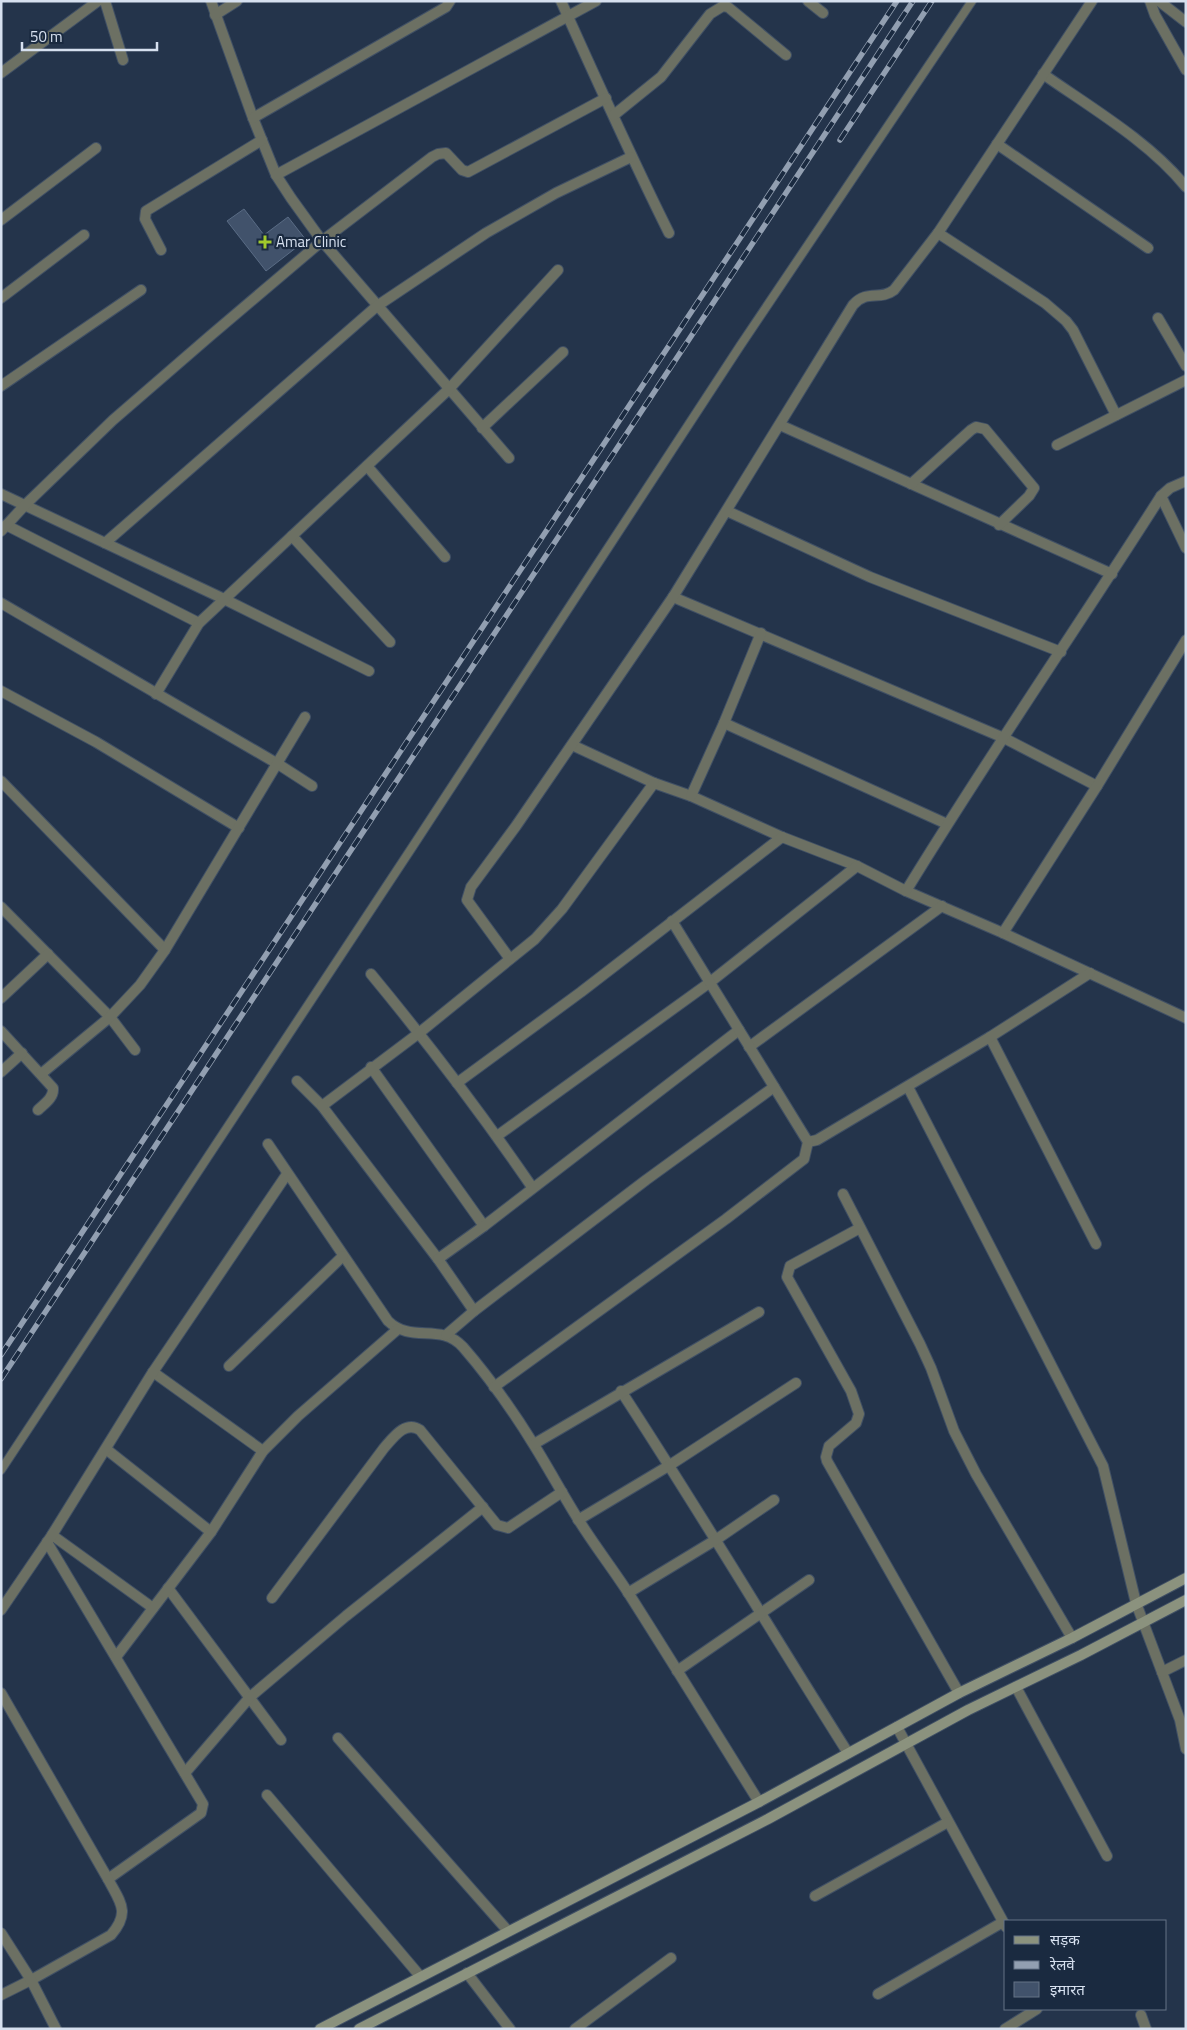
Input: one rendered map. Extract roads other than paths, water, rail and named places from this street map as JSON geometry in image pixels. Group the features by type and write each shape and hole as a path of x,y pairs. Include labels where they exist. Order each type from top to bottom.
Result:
{"main road":[{"path":"320,2029 759,1802 959,1693 1072,1638 1186,1578"},
{"path":"359,2029 373,2026 467,1973 768,1819 968,1710 1016,1688 1186,1600"}],"street":[{"path":"1,73 98,1"},
{"path":"105,1 123,60"},
{"path":"211,1 253,118 276,175 322,241 376,306 509,458"},
{"path":"215,15 237,1"},
{"path":"253,118 446,7 450,1"},
{"path":"561,1 614,114 631,157 669,233"},
{"path":"276,175 596,1"},
{"path":"808,1 823,13"},
{"path":"510,959 467,900 471,887 572,745 673,597 853,305 862,296 889,294 894,290 938,233 1092,1"},
{"path":"1150,1 1161,26 1186,70"},
{"path":"1159,1 1186,22"},
{"path":"614,114 661,77 710,14 723,6 728,7 786,54"},
{"path":"1044,74 1124,131 1178,177 1186,187"},
{"path":"199,623 4,528 25,505 113,420 322,241 438,154 446,153 462,170 468,172 606,98"},
{"path":"161,250 145,219 148,209 262,140"},
{"path":"997,144 1148,248"},
{"path":"1,220 96,148"},
{"path":"106,543 376,306 486,233 556,193 631,157"},
{"path":"938,233 1045,303 1066,321 1073,330 1116,415"},
{"path":"1,298 84,235"},
{"path":"156,694 199,623 449,389 558,270"},
{"path":"1,386 141,290"},
{"path":"1158,318 1186,366"},
{"path":"482,428 563,352"},
{"path":"1057,445 1186,380"},
{"path":"780,425 999,525 1112,574"},
{"path":"911,484 976,427 985,429 1034,488 1029,496 999,525"},
{"path":"367,466 445,557"},
{"path":"906,891 947,824 1112,574 1161,496 1170,488 1186,481"},
{"path":"1,494 224,599 369,671"},
{"path":"1161,496 1186,548"},
{"path":"727,511 870,576 1061,652"},
{"path":"292,536 390,642"},
{"path":"673,597 1004,738 1097,786"},
{"path":"2,607 278,764 312,786"},
{"path":"692,796 761,633"},
{"path":"1003,933 1097,786 1186,640"},
{"path":"1,692 96,742 239,828"},
{"path":"41,1074 110,1017 140,985 165,950 306,717"},
{"path":"724,724 947,824"},
{"path":"572,745 654,783 692,796 782,837 857,866 906,891 1003,933 1186,1018"},
{"path":"1,781 165,950"},
{"path":"322,1106 419,1032 535,939 562,909 654,783"},
{"path":"457,1083 581,992 782,837"},
{"path":"497,1136 709,983 857,866"},
{"path":"749,1047 942,906"},
{"path":"1,907 110,1017 135,1050"},
{"path":"494,1386 726,1219 804,1159 808,1142 672,921"},
{"path":"1,998 48,954"},
{"path":"808,1142 817,1140 990,1037 1090,973"},
{"path":"371,974 419,1032 497,1136 532,1188"},
{"path":"438,1260 739,1030"},
{"path":"1,1031 54,1090 50,1098 38,1110"},
{"path":"990,1037 1096,1244"},
{"path":"1,1072 22,1053"},
{"path":"371,1067 484,1226"},
{"path":"297,1081 322,1106 474,1311"},
{"path":"908,1086 1103,1466 1136,1603 1162,1672 1183,1718 1186,1749"},
{"path":"446,1335 474,1311 646,1180 774,1087"},
{"path":"268,1144 388,1321 398,1329 412,1334 446,1335 462,1347 494,1386 534,1444 578,1520 628,1592 759,1802"},
{"path":"1,1610 50,1539 153,1372 287,1174"},
{"path":"843,1194 920,1344 931,1368 954,1431 976,1474 1072,1638"},
{"path":"860,1228 790,1266 788,1270 789,1281 851,1391 859,1414 856,1423 829,1446 826,1457 959,1693"},
{"path":"229,1366 343,1256"},
{"path":"534,1444 621,1391 759,1312"},
{"path":"116,1657 211,1532 263,1451 298,1416 398,1329"},
{"path":"153,1372 263,1451"},
{"path":"578,1520 670,1465 796,1383"},
{"path":"621,1391 670,1465 760,1614 848,1753"},
{"path":"272,1598 384,1448 405,1428 412,1426 420,1430 497,1525 508,1528 562,1492"},
{"path":"106,1449 211,1532"},
{"path":"628,1592 716,1539 774,1500"},
{"path":"185,1773 250,1697 346,1616 483,1507"},
{"path":"50,1539 153,1608"},
{"path":"50,1539 202,1804 202,1813 108,1879"},
{"path":"677,1671 809,1580"},
{"path":"168,1588 281,1740"},
{"path":"1162,1672 1186,1660"},
{"path":"1016,1688 1107,1856"},
{"path":"1,1693 123,1907 120,1924 111,1935 1,1995"},
{"path":"878,1994 1004,1925 897,1727"},
{"path":"338,1738 508,1931"},
{"path":"267,1795 420,1976"},
{"path":"815,1896 948,1822"},
{"path":"1,1933 31,1980 56,2029"},
{"path":"575,2029 670,1958"},
{"path":"467,1973 510,2029"},
{"path":"1005,2029 1034,2010"},
{"path":"1141,2015 1146,2029"}],"lane":[{"path":"1,1470 413,846 729,362 972,1"}],"railway":[{"path":"1,1355 897,1"},
{"path":"1,1379 913,1"},
{"path":"840,140 932,1"}],"place":[{"name":"Amar Clinic","path":"265,242"}]}
